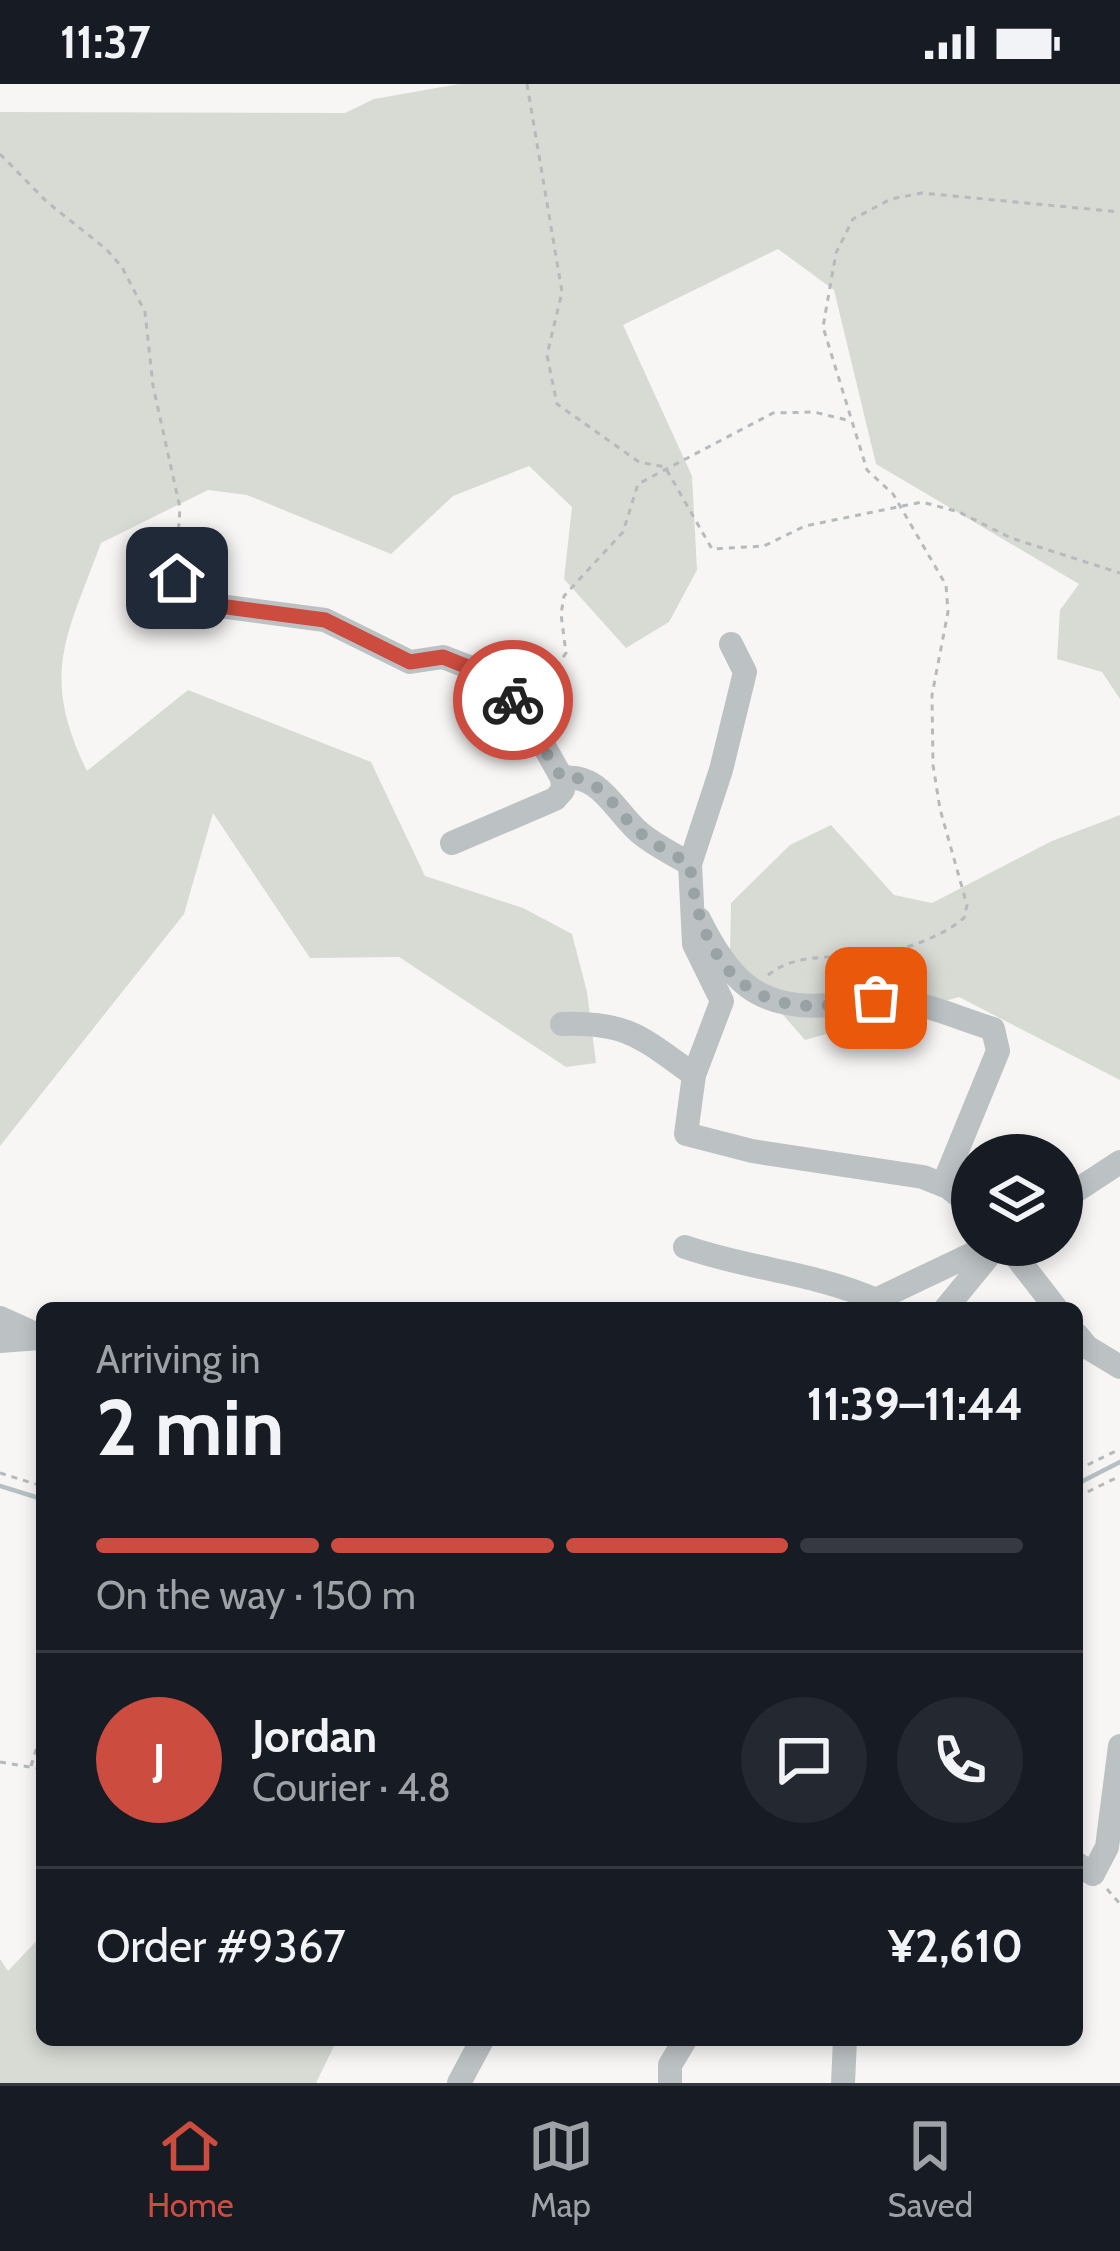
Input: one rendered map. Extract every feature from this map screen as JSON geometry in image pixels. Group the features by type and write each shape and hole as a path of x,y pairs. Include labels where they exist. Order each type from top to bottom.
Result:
{"street":[{"path":"176,556 177,578 192,598 212,605 325,620 410,662 443,657 478,671 522,711 562,778 563,790 555,799 452,843"},
{"path":"731,644 746,672 722,770 690,864 694,944 722,1000 694,1075 686,1134 752,1151 923,1177 951,1191"},
{"path":"562,778 575,776 598,785 642,835 690,864"},
{"path":"692,906 713,948 738,983 750,991 775,1001 827,1005 876,998 935,1005 993,1029 998,1051 943,1185"},
{"path":"562,1024 599,1023 631,1030 694,1075"},
{"path":"1083,1186 1120,1162"},
{"path":"685,1247 736,1264 841,1284 864,1302"},
{"path":"871,1302 951,1265"},
{"path":"951,1302 978,1266"},
{"path":"1023,1266 1051,1302"},
{"path":"0,1318 36,1335"},
{"path":"0,1341 36,1338"},
{"path":"1083,1343 1120,1367"},
{"path":"1083,1868 1094,1874 1107,1847 1120,1746"},
{"path":"459,2083 479,2046"},
{"path":"670,2083 670,2065 682,2046"},
{"path":"843,2083 845,2046"}],"path":[{"path":"526,84 562,292 547,355 557,404 639,462 664,467 712,548 764,546 805,526 922,502 1011,538 1120,573"},
{"path":"0,154 47,202 106,249 122,267 145,312 153,386 180,508 176,556"},
{"path":"750,991 792,960 874,955 932,939 964,918 967,897 940,809 934,765 932,695 948,612 946,585 903,509 867,470 848,420 846,391 823,326 836,253 854,219 891,199 922,193 1120,212"},
{"path":"522,711 566,653 561,614 565,596 623,532 638,484 773,413 814,412 848,420"},
{"path":"1083,1467 1120,1448"},
{"path":"0,1473 36,1484"},
{"path":"1083,1494 1120,1476"},
{"path":"30,1768 36,1750"},
{"path":"0,1762 36,1768"}],"shaded area":[{"path":"459,84 1120,84 1120,699 1102,672 1057,659 1060,610 1079,584 876,464 834,290 778,249 623,325 692,476 697,570 669,622 626,648 564,579 572,507 529,466 453,496 391,554 247,495 208,490 101,543 63,656 64,708 87,771 188,690 371,762 425,876 523,908 572,934 587,992 596,1063 566,1067 399,957 310,958 213,813 184,914 0,1146 0,112 345,113 374,99"},
{"path":"1120,815 1120,1080 959,997 805,1040 730,954 731,903 790,845 831,825 894,895 932,903 1052,841"},
{"path":"36,1941 36,2046 334,2046 316,2083 0,2083 0,1959 8,1971"}],"waterway":[{"path":"1083,1481 1120,1462"},
{"path":"0,1486 36,1497"}],"way so far":[{"path":"513,700 562,778 575,776 598,785 642,835 690,864 692,906 738,983 775,1001 827,1005 876,998"}],"route":[{"path":"177,578 192,598 212,605 325,620 410,662 443,657 478,671 513,700"}]}
